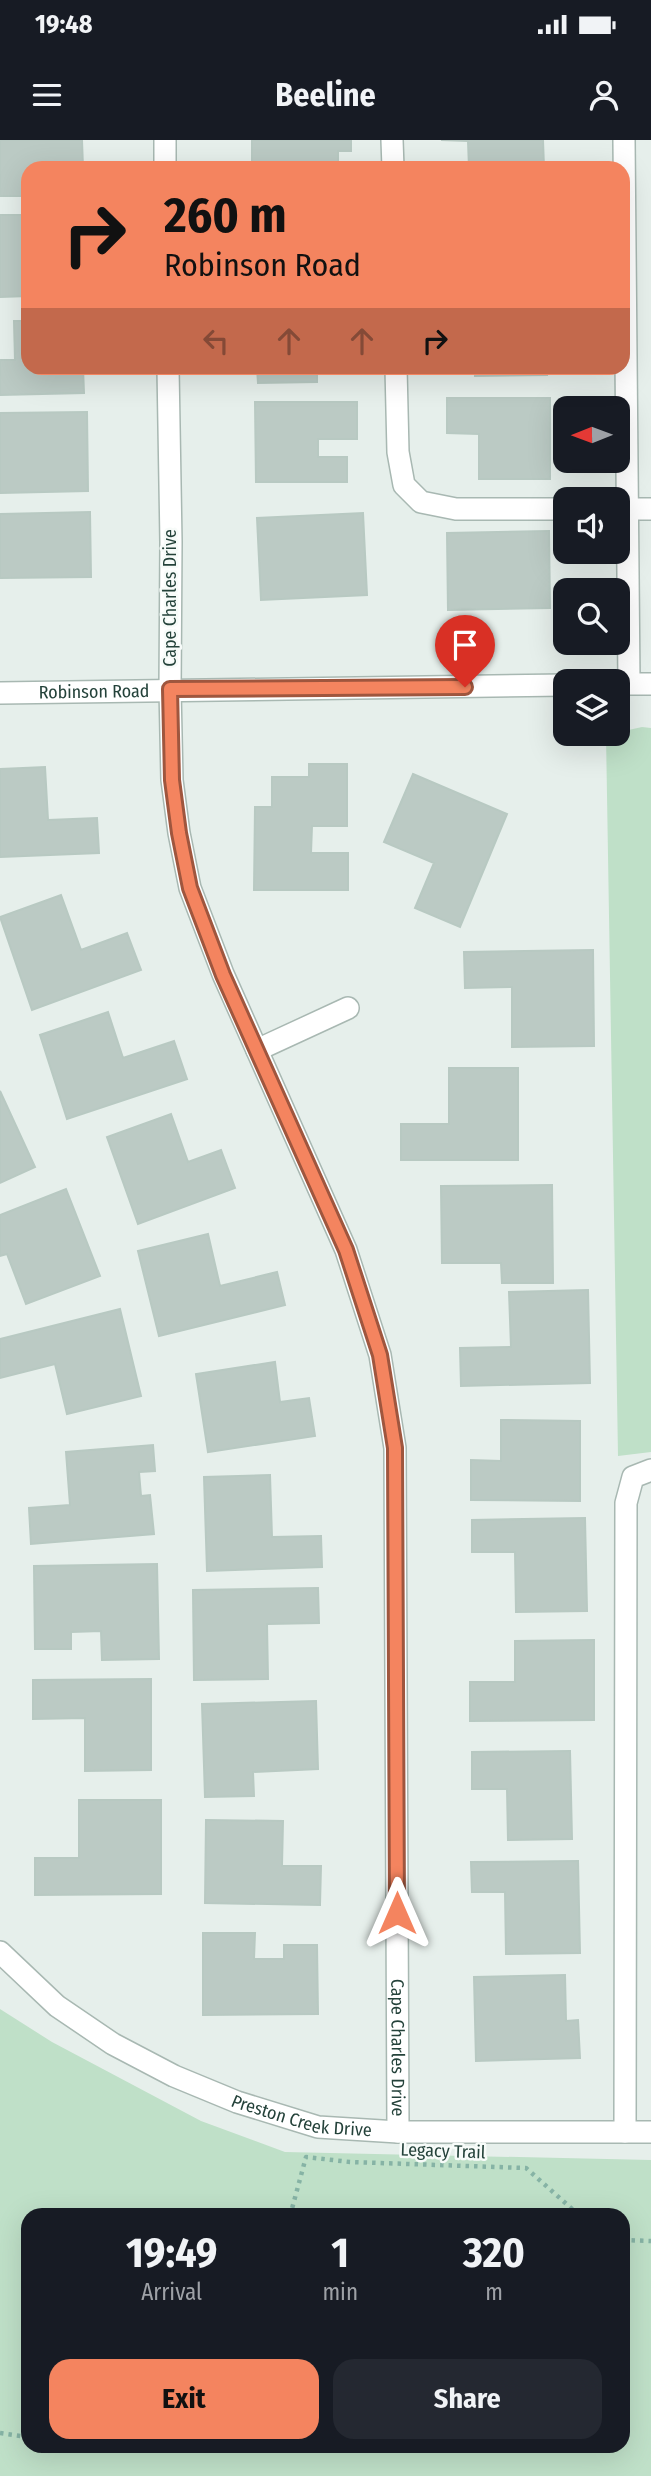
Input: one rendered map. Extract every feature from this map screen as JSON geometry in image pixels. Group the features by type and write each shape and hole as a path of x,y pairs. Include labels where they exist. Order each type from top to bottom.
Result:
{"street":[{"path":"164,140 165,161"},
{"path":"392,140 393,161"},
{"path":"624,140 624,161"},
{"name":"Cape Charles Drive","path":"168,375 172,780 190,888 223,975 346,1250 380,1355 395,1448 398,2132"},
{"path":"396,375 398,452 404,485 421,502 456,509 553,509"},
{"path":"623,375 623,487"},
{"path":"630,509 651,509"},
{"path":"623,564 623,669"},
{"path":"630,683 651,684"},
{"name":"Robinson Road","path":"0,693 553,685"},
{"path":"257,1050 348,1008"},
{"path":"625,2132 626,1503 633,1478 651,1470"},
{"name":"Preston Creek Drive","path":"0,1952 57,2006 113,2044 174,2076 237,2102 318,2127 398,2132 651,2132"}],"path":[{"name":"Legacy Trail","path":"292,2208 306,2157 350,2162 526,2168 571,2208"},
{"path":"630,2240 651,2241"},
{"path":"0,2433 21,2436"}],"green space":[{"path":"651,728 651,1452 618,1456 606,746 630,746 630,730"},
{"path":"0,2009 52,2042 201,2121 285,2152 651,2160 651,2476 0,2476"}],"building":[{"path":"0,140 82,140 83,161 21,161 21,196 0,196"},
{"path":"252,140 351,140 351,151 338,151 338,161 252,161"},
{"path":"441,140 543,140 544,161 469,161 468,141"},
{"path":"0,215 21,215 21,296 0,297"},
{"path":"14,321 21,321 21,375 83,375 84,393 0,395 0,360 15,360"},
{"path":"257,375 317,375 317,382 258,383"},
{"path":"475,375 547,375 475,376"},
{"path":"447,398 550,398 550,479 479,479 479,434 447,433"},
{"path":"255,402 357,402 357,439 318,439 318,457 347,457 347,482 256,482"},
{"path":"87,412 88,491 0,493 0,413"},
{"path":"90,512 91,577 0,578 0,514"},
{"path":"363,513 367,595 261,600 257,518"},
{"path":"549,531 550,608 448,610 447,533"},
{"path":"309,764 347,764 347,826 312,826 311,853 348,853 348,890 254,890 255,807 272,807 272,777 309,777"},
{"path":"45,767 48,820 97,818 99,853 0,857 0,769"},
{"path":"413,774 507,814 460,927 415,908 434,863 384,842"},
{"path":"61,895 81,950 127,933 141,970 32,1010 0,917"},
{"path":"593,950 594,1046 512,1047 512,987 465,988 464,952"},
{"path":"108,1012 123,1058 174,1041 187,1079 67,1119 40,1035"},
{"path":"449,1068 518,1068 518,1160 401,1160 401,1124 449,1124"},
{"path":"0,1091 35,1167 0,1183"},
{"path":"171,1114 188,1162 221,1150 235,1188 138,1224 107,1137"},
{"path":"552,1185 553,1283 502,1283 501,1263 442,1263 441,1186"},
{"path":"66,1189 100,1276 26,1304 7,1254 0,1256 0,1215"},
{"path":"208,1234 220,1286 277,1272 285,1305 159,1336 138,1251"},
{"path":"588,1290 590,1383 461,1386 460,1348 511,1347 509,1292"},
{"path":"120,1309 141,1396 67,1414 55,1364 0,1378 0,1339"},
{"path":"275,1362 280,1402 309,1398 315,1436 208,1452 196,1374"},
{"path":"501,1420 580,1421 580,1501 471,1500 471,1460 501,1461"},
{"path":"153,1445 155,1471 139,1472 141,1496 150,1495 154,1534 31,1544 29,1508 70,1505 66,1452"},
{"path":"270,1475 272,1537 321,1536 322,1567 207,1571 204,1477"},
{"path":"585,1518 587,1611 516,1612 515,1552 472,1552 472,1520"},
{"path":"157,1564 159,1659 102,1660 101,1631 71,1632 71,1649 35,1649 34,1566"},
{"path":"318,1588 319,1623 267,1624 268,1679 194,1680 193,1590"},
{"path":"594,1640 594,1720 470,1721 470,1682 515,1682 515,1641"},
{"path":"151,1679 151,1770 85,1771 85,1718 33,1719 33,1680"},
{"path":"316,1701 318,1769 253,1772 254,1796 205,1797 202,1704"},
{"path":"570,1751 572,1839 508,1840 507,1789 472,1789 472,1752"},
{"path":"79,1800 161,1800 161,1894 35,1895 35,1858 79,1858"},
{"path":"206,1820 283,1821 282,1866 321,1866 320,1905 205,1903"},
{"path":"578,1861 580,1953 506,1954 505,1892 472,1892 471,1862"},
{"path":"203,1933 255,1933 254,1959 284,1959 284,1945 317,1945 318,2014 203,2015"},
{"path":"565,1975 566,2021 578,2020 580,2058 476,2061 474,1977"}],"route":[{"path":"397,1913 395,1448 380,1355 346,1250 223,975 190,888 172,780 170,689 465,687"}]}
